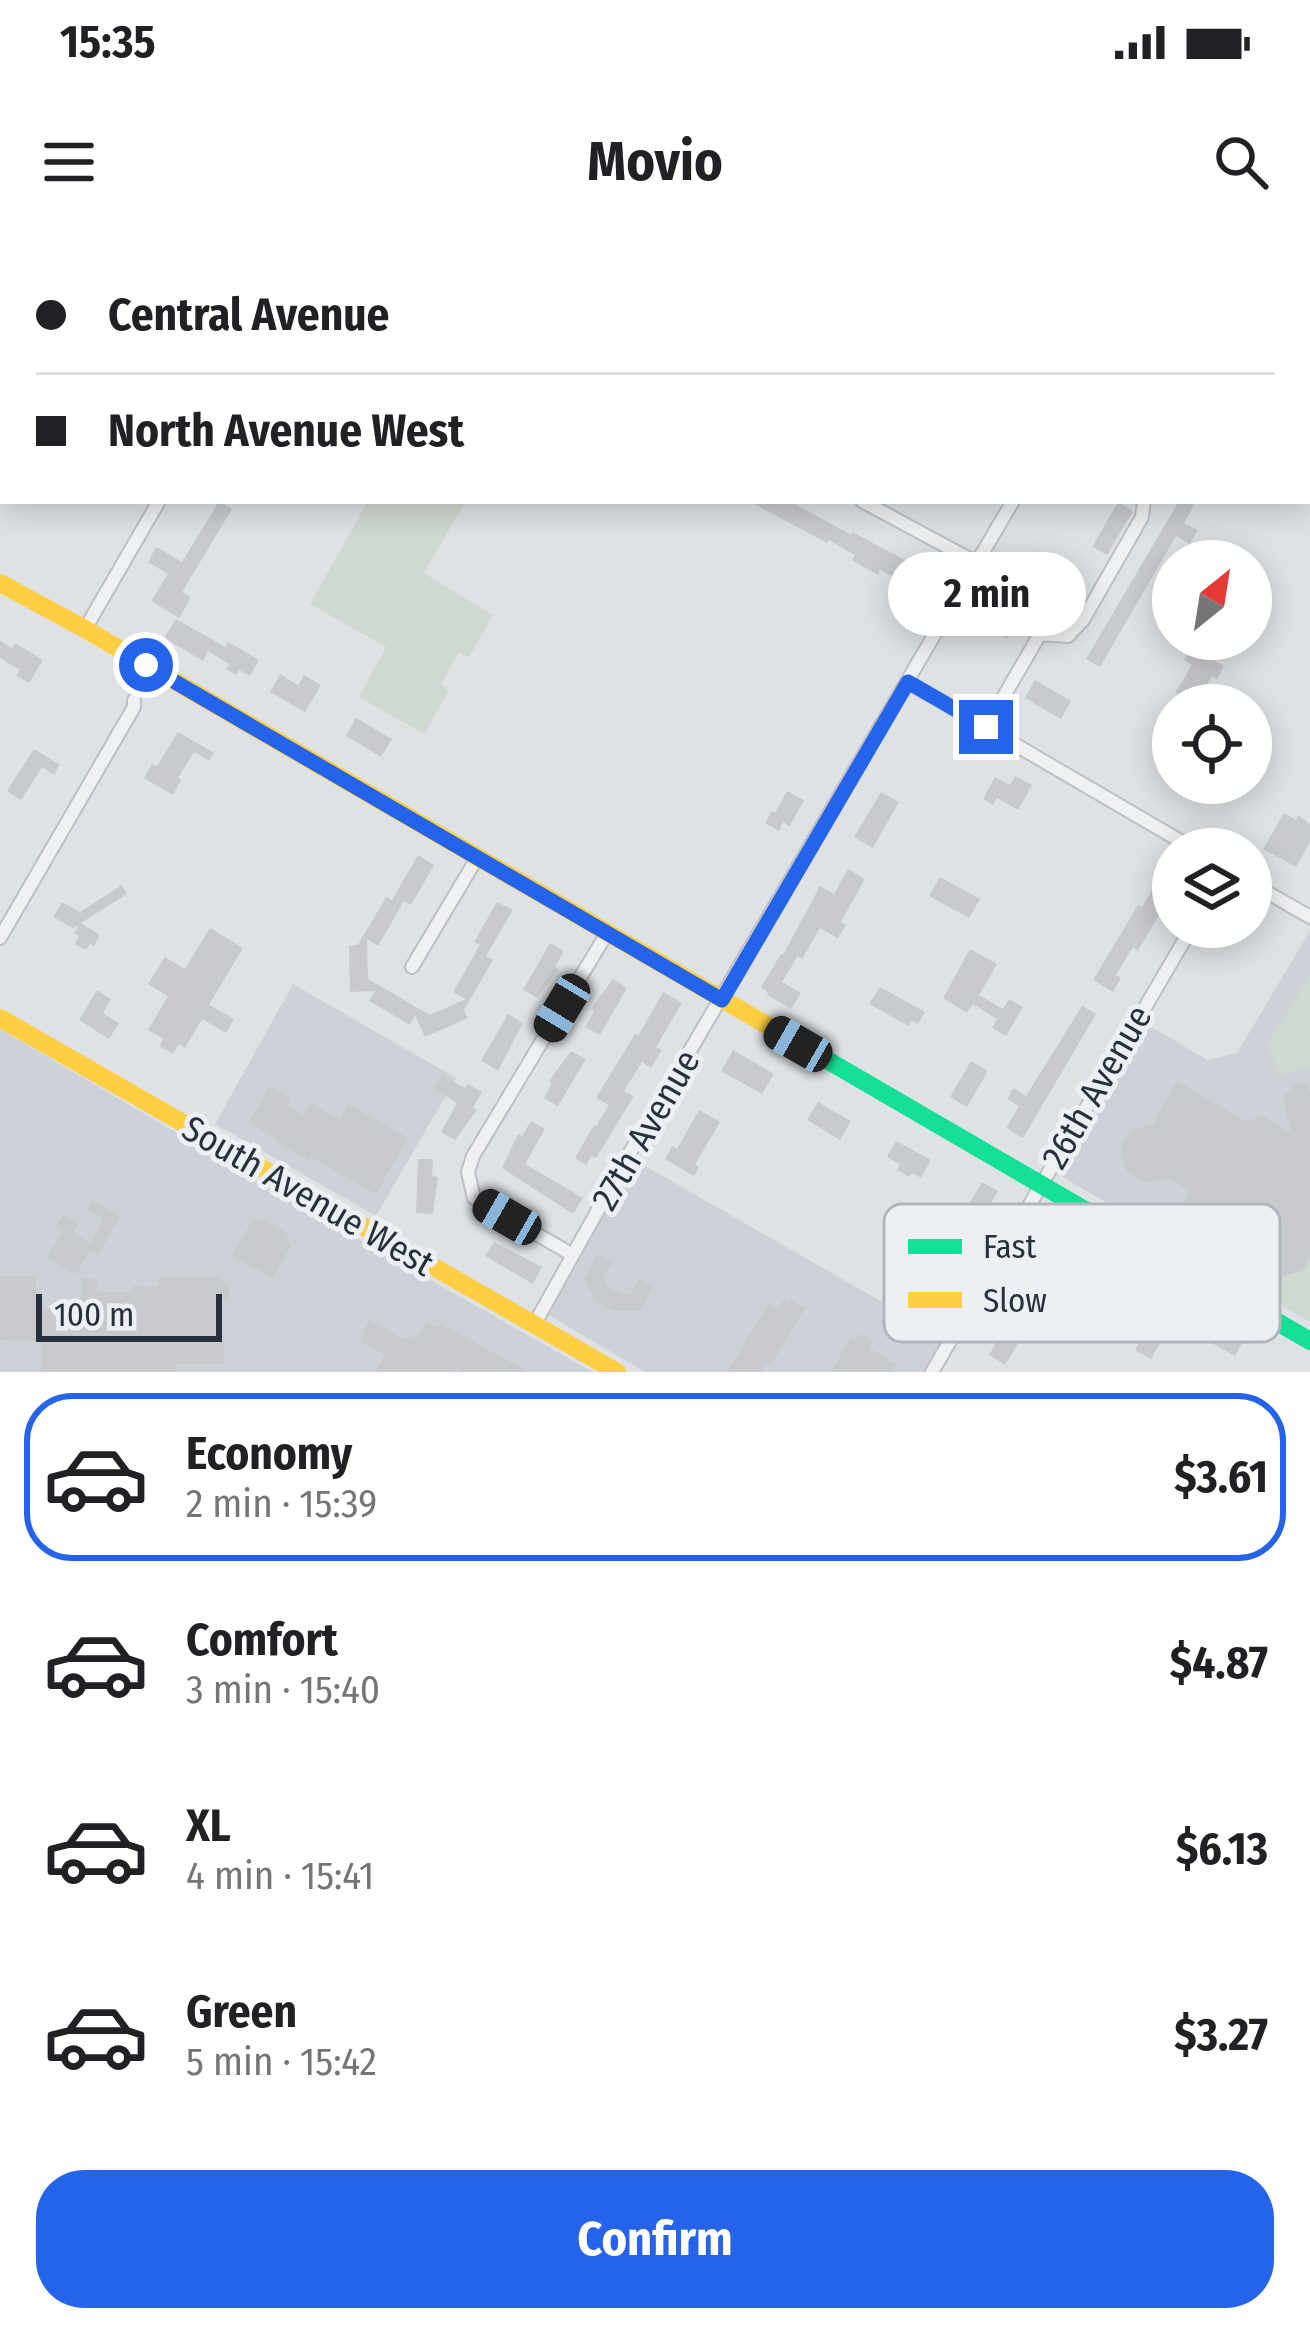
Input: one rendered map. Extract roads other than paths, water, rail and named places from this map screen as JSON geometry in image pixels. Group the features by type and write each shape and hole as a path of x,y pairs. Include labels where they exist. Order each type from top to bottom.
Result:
{"street":[{"path":"85,629 157,504"},
{"path":"868,504 977,563"},
{"name":"27th Avenue","path":"533,1324 1011,504"},
{"path":"986,727 1040,634 1068,636 1083,620 1142,517 1144,504"},
{"path":"0,583 1074,1204"},
{"path":"908,682 1158,828"},
{"path":"0,938 134,700"},
{"path":"412,967 477,858"},
{"path":"1272,895 1310,917"},
{"path":"573,1255 474,1198 468,1172 473,1156 607,934"},
{"name":"26th Avenue","path":"1029,1204 1180,948"},
{"name":"South Avenue West","path":"0,1018 617,1372"},
{"path":"1280,1324 1310,1341"},
{"name":"26th Avenue","path":"932,1372 949,1342"}]}
